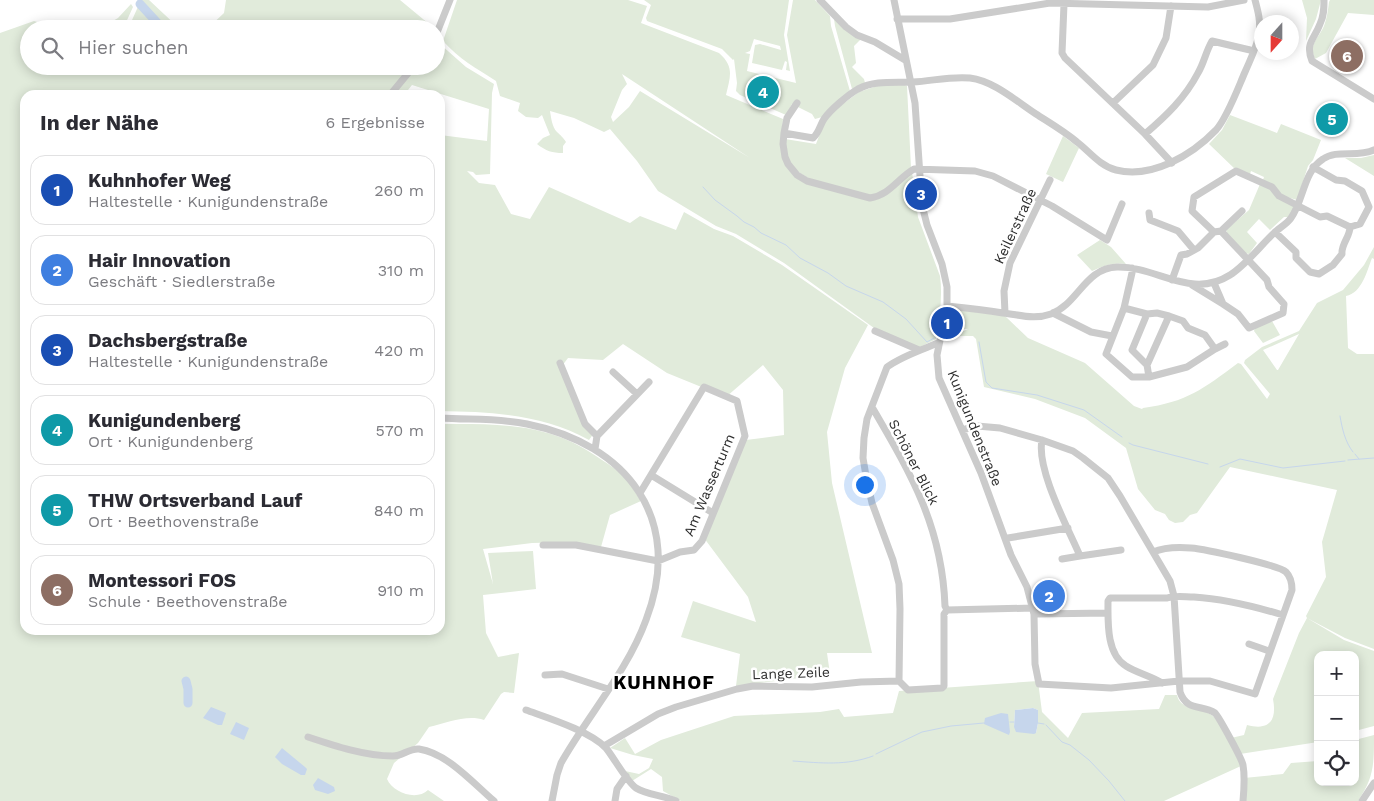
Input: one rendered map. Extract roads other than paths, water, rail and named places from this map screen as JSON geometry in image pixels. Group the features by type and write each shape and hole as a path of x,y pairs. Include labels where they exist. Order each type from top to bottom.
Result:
{"street":[{"path":"442,20 450,0"},
{"path":"820,0 846,27 857,35 875,42 905,60"},
{"name":"Kunigundenstraße","path":"894,0 914,103 924,211 942,264 946,287 947,306 938,344 939,378 981,473 1010,555 1027,588 1036,612 1035,664 1039,684 1111,688 1163,683"},
{"path":"897,19 950,19 1037,5 1208,7 1244,0"},
{"path":"784,133 813,138 817,135 827,115 857,90 875,83 971,78 988,84 1063,132 1103,165 1114,170 1132,173 1148,171 1172,163 1217,129 1228,109 1259,35 1260,22 1255,0"},
{"path":"1324,0 1323,15 1309,46 1309,54 1312,61 1374,99"},
{"path":"1064,4 1062,53 1172,163"},
{"path":"1113,103 1153,65 1166,38 1171,6"},
{"path":"1145,134 1171,112 1185,96 1199,72 1212,41 1253,52"},
{"path":"394,90 407,75"},
{"path":"797,103 787,118 783,144 788,164 797,175 807,180 870,198 879,197 887,193 911,171 975,171 994,176 1107,240 1122,204"},
{"path":"1192,285 1214,283 1231,275 1290,220 1299,205 1313,167 1324,158 1336,155 1363,154 1374,150"},
{"path":"947,306 1006,313 1025,318 1038,318 1053,313 1068,304 1096,273 1115,267 1132,268 1192,285 1238,314 1249,328 1283,313 1284,304 1268,287 1267,280 1248,259 1192,211 1194,197 1236,171 1272,187 1279,196 1320,217 1327,216 1350,227 1360,224 1369,207 1362,191 1345,181 1336,180 1313,167"},
{"name":"Keilerstraße","path":"1006,313 1004,291 1010,263 1050,180"},
{"path":"1172,280 1181,255 1194,250 1242,211"},
{"path":"1149,213 1150,220 1178,231 1194,250"},
{"path":"1275,232 1296,252 1296,258 1310,272 1319,274 1333,265 1342,254 1341,248 1350,232 1350,227"},
{"path":"1132,268 1124,308 1106,354 1132,377 1149,377 1187,367 1225,344"},
{"path":"1214,283 1223,304"},
{"path":"1124,308 1147,314 1157,313 1183,322 1188,328 1205,335 1215,349"},
{"path":"1053,313 1091,332 1112,336"},
{"path":"1147,314 1132,350 1147,365"},
{"path":"1149,377 1147,365 1169,316"},
{"path":"875,331 919,350"},
{"path":"1204,355 1207,338"},
{"path":"898,681 899,584 893,560 872,503 863,458 864,438 867,419 888,367 919,350 938,344"},
{"path":"560,363 585,424 597,436"},
{"path":"614,372 637,394"},
{"path":"594,449 597,436 649,382"},
{"name":"Am Wasserturm","path":"640,493 704,387 737,401 745,436 702,541 694,550 680,552 658,561"},
{"name":"Schöner Blick","path":"872,407 906,466 925,506 934,533 942,569 947,610 944,614 944,686 942,688 908,690 898,681"},
{"path":"445,418 499,420 527,424 555,431 594,449 628,476 648,506 654,523 658,539 658,561 656,583 646,620 622,669 561,763 552,801"},
{"path":"962,430 976,426 990,426 1023,434 1072,451 1101,472 1120,496 1170,581 1174,596 1179,681 1182,699 1188,704 1214,712 1221,720 1243,764 1243,800"},
{"path":"1042,440 1040,448 1046,475 1080,556"},
{"path":"651,475 713,513"},
{"path":"1008,538 1068,528"},
{"path":"542,545 576,545 658,561"},
{"path":"1153,552 1160,549 1192,548 1272,566 1286,571 1292,582 1292,590 1255,694 1210,681 1163,683 1127,666 1119,661 1113,651 1108,613 1108,600 1110,598 1167,598 1174,596 1205,598 1240,603 1283,615"},
{"path":"1062,559 1121,550"},
{"path":"947,610 1108,613"},
{"path":"1249,644 1269,651"},
{"path":"545,675 562,674 608,689"},
{"name":"Lange Zeile","path":"604,746 658,714 737,689 753,686 812,687 861,682 898,681"},
{"path":"526,710 580,732 604,746 634,788 647,793 665,796 676,801"},
{"path":"308,737 377,755 397,756 420,749 450,763 494,801"},
{"path":"615,801 618,789 626,776"},
{"path":"1362,801 1374,782"}],"water":[{"path":"211,707 226,713 222,725 203,718"},
{"path":"1033,708 1038,710 1036,733 1016,732 1014,727 1015,710"},
{"path":"1001,713 1008,714 1009,735 984,724 985,718"},
{"path":"236,722 249,728 244,740 230,734"},
{"path":"282,748 307,769 305,775 301,775 282,764 275,757"},
{"path":"318,778 334,787 335,791 328,794 315,790 313,785"}],"waterway":[{"path":"140,4 155,20"},
{"path":"703,187 715,200 744,222 786,245 800,258 828,273 846,286 883,302 906,319 927,342 934,338"},
{"path":"979,342 986,382 992,388 1037,395 1084,410 1122,437"},
{"path":"1340,416 1346,439 1353,452"},
{"path":"1129,443 1208,464"},
{"path":"1355,454 1359,459"},
{"path":"1348,460 1374,458"},
{"path":"1220,467 1240,459 1283,468 1345,461"},
{"path":"186,681 188,703"},
{"path":"876,754 922,732 951,726 984,723"},
{"path":"1038,723 1044,724"},
{"path":"1046,725 1062,742 1070,745 1089,760 1125,801"},
{"path":"793,761 843,763 873,756"}],"place":[{"name":"Montessori FOS","path":"1347,56"},
{"name":"Kunigundenberg","path":"763,92"},
{"name":"THW Ortsverband Lauf","path":"1332,119"},
{"name":"Dachsbergstraße","path":"921,194"},
{"name":"Kuhnhofer Weg","path":"947,323"},
{"name":"Hair Innovation","path":"1049,596"}],"district":[{"name":"KUHNHOF","path":"664,682"}]}
